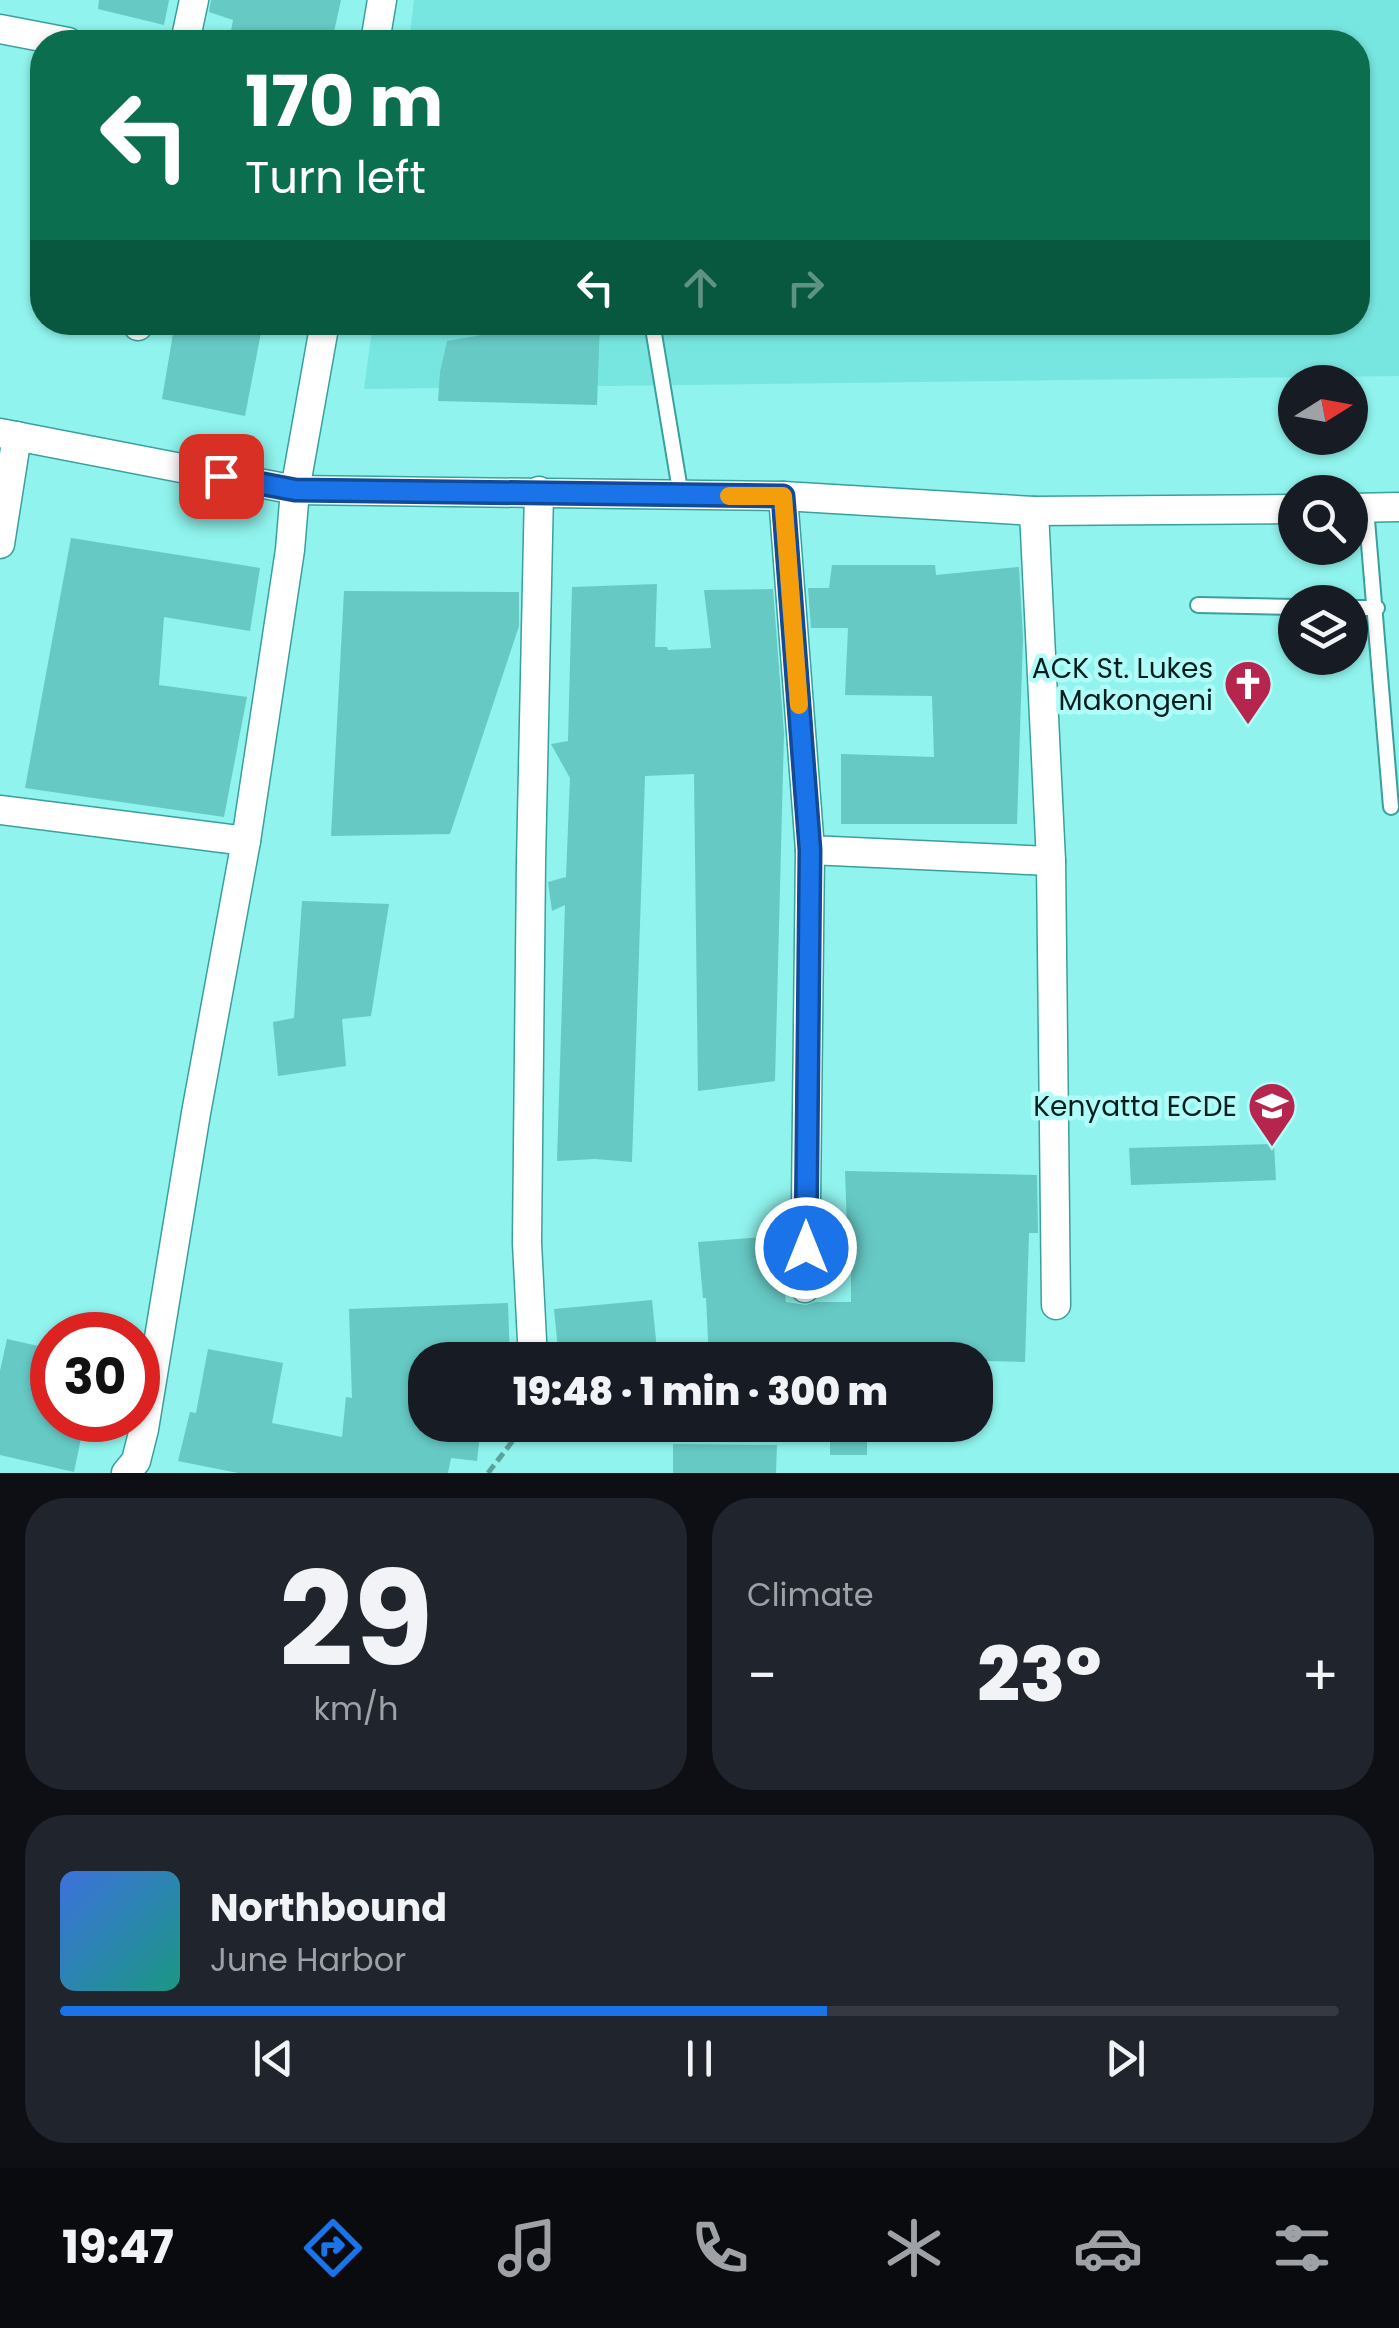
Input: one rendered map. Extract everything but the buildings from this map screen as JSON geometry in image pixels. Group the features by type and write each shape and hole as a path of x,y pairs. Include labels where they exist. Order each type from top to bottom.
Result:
{"street":[{"path":"188,30 194,0"},
{"path":"377,30 382,0"},
{"path":"0,29 30,35"},
{"path":"126,1473 136,1461 144,1430 246,841 290,550 295,490 323,335"},
{"path":"0,544 9,435 295,490 783,496 1034,511 1278,509"},
{"path":"533,1342 527,1242 530,862 539,491"},
{"path":"783,496 810,850 805,1288"},
{"path":"1368,508 1399,507"},
{"path":"1034,511 1051,861 1056,1305"},
{"path":"0,810 246,841"},
{"path":"810,850 1051,861"}],"lane":[{"path":"654,335 681,497"},
{"path":"1368,561 1377,608 1391,806"},
{"path":"1198,605 1278,607"},
{"path":"1368,608 1377,608"}],"path":[{"path":"488,1473 511,1442"}],"shaded area":[{"path":"414,0 1399,0 1399,376 1368,376 1368,365 1278,365 1278,378 364,389 371,335 1370,335 1370,30 410,30"}],"slow traffic":[{"path":"729,496 783,496 799,705"}],"place":[{"name":"ACK St. Lukes Makongeni","path":"1248,726"},
{"name":"Kenyatta ECDE","path":"1272,1148"}],"route":[{"path":"221,476 295,490 783,496 810,850 806,1248"}]}
